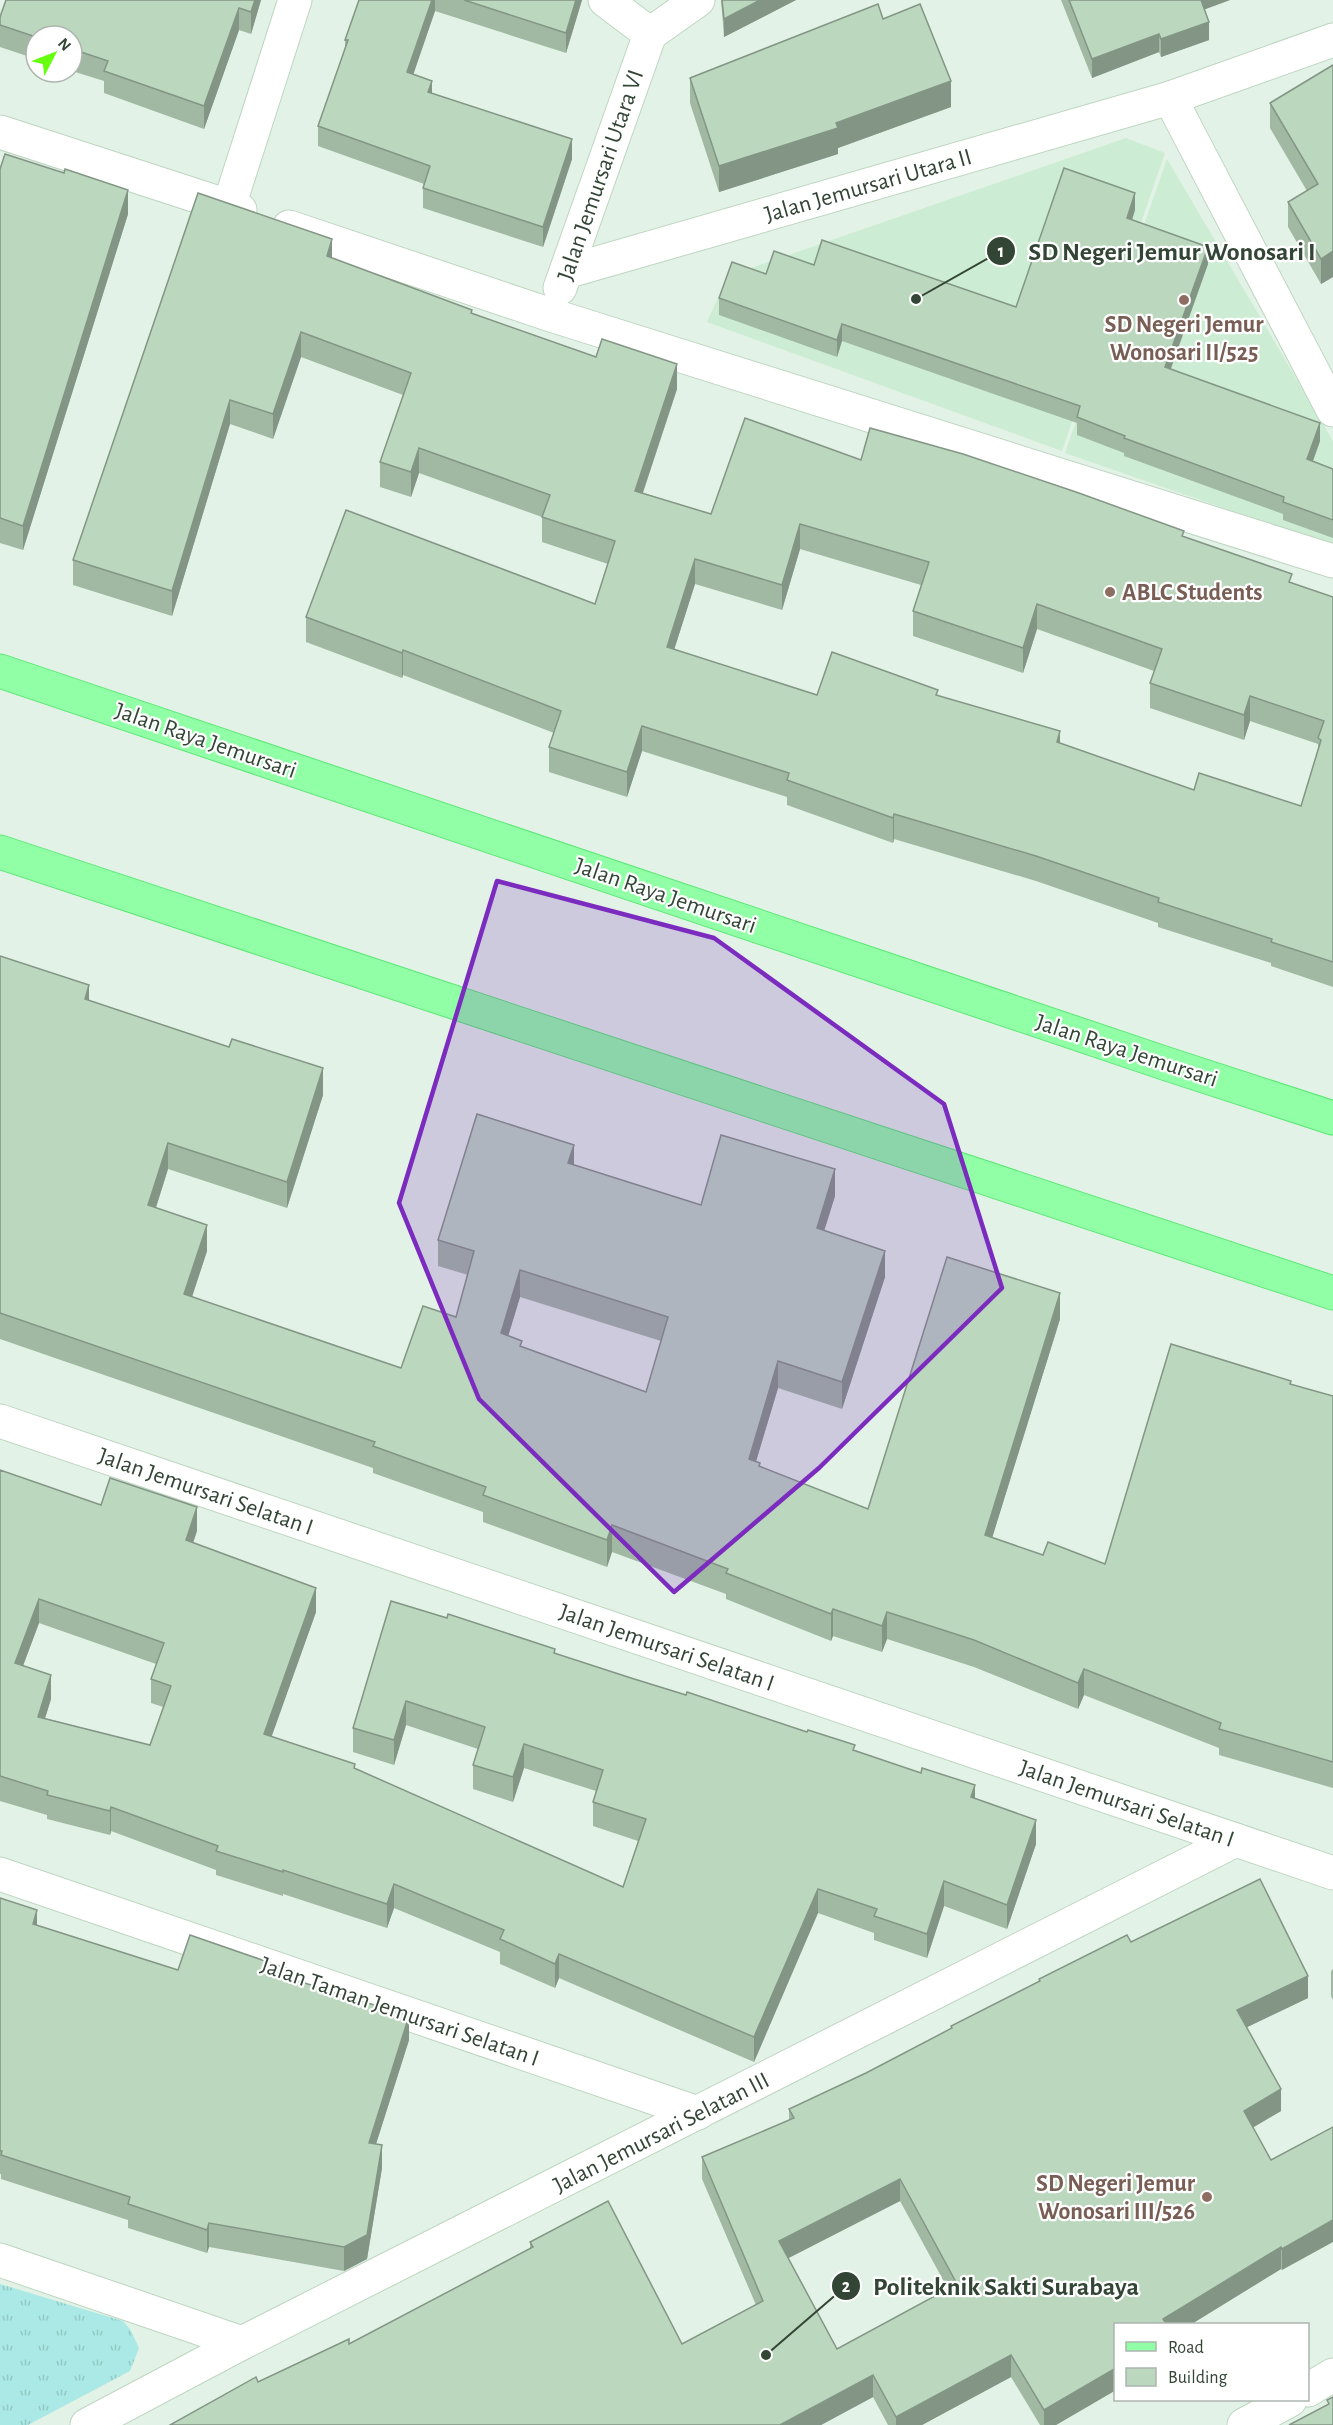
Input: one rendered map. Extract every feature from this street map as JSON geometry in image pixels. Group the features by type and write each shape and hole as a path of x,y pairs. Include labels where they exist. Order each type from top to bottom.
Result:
{"main road":[{"name":"Jalan Raya Jemursari","path":"0,670 1333,1118"},
{"path":"0,852 1333,1293"}],"street":[{"path":"229,206 296,0"},
{"path":"605,0 650,34 698,0"},
{"name":"Jalan Jemursari Utara VI","path":"551,315 650,34"},
{"name":"Jalan Jemursari Utara II","path":"566,272 1170,98 1333,40"},
{"path":"1170,98 1333,410"},
{"path":"0,132 229,206 551,315 1333,561"},
{"name":"Jalan Jemursari Selatan I","path":"0,1420 1333,1873"},
{"name":"Jalan Jemursari Selatan III","path":"87,2425 242,2343 1236,1840"},
{"name":"Jalan Taman Jemursari Selatan I","path":"0,1874 698,2113"},
{"path":"0,2260 242,2343"},
{"path":"1309,2389 1333,2375"},
{"path":"1244,2425 1288,2401"}],"highlighted area":[{"path":"497,881 714,938 944,1104 1002,1288 819,1468 674,1592 479,1399 399,1203"}],"shaded area":[{"path":"1126,138 1165,153 1062,451 707,322 728,276"},
{"name":"SD Negeri Jemur Wonosari II/525","path":"1167,159 1333,441 1333,546 1065,453"}],"green space":[{"path":"0,2284 123,2321 130,2329 139,2348 130,2371 28,2425 0,2425"}],"building":[{"path":"6,0 255,0 251,12 239,8 204,106 104,71 108,61 84,53 84,24 24,24 24,33 0,25 0,17"},
{"path":"359,0 432,0 407,72 432,81 428,92 572,139 543,227 423,188 430,166 318,126 348,40 345,40"},
{"path":"464,0 576,0 566,33"},
{"path":"722,0 760,0 724,19"},
{"path":"1069,0 1201,0 1209,22 1161,39 1159,34 1092,59"},
{"path":"878,4 883,19 920,4 951,81 836,123 838,128 719,166 690,78"},
{"path":"1333,65 1333,251 1321,259 1288,202 1318,184 1270,103"},
{"path":"5,154 64,173 65,169 128,190 23,526 0,518 0,169"},
{"path":"1064,168 1135,193 1127,218 1208,247 1165,367 1320,423 1307,459 1333,469 1333,520 1283,502 1284,497 1124,438 1125,436 1077,417 1080,406 842,324 837,340 719,298 732,262 766,274 774,251 814,265 822,240 1016,307"},
{"path":"198,193 332,239 327,256 472,310 471,313 596,357 602,339 677,364 635,491 711,514 745,418 861,460 870,428 963,454 1184,531 1182,536 1292,574 1289,582 1333,597 1333,962 1271,942 1272,939 1158,902 1159,898 1036,856 894,814 893,818 787,780 789,773 642,726 627,772 549,747 561,711 403,650 402,653 306,617 346,510 595,604 615,541 542,517 550,495 419,448 411,472 380,462 411,373 301,332 273,414 230,400 172,591 73,560","holes":["800,524 929,562 913,611 1023,648 1037,604 1162,649 1150,683 1244,715 1250,696 1324,721 1318,738 1321,740 1301,806 1199,773 1194,790 1057,742 1060,731 936,695 938,690 832,652 817,695 667,647 695,559 782,585"]},
{"path":"0,956 89,985 85,999 229,1047 232,1039 323,1068 287,1182 168,1143 148,1205 207,1225 184,1294 401,1368 423,1306 456,1317 474,1251 438,1240 477,1114 574,1145 568,1163 701,1205 721,1135 835,1169 817,1228 885,1251 842,1382 778,1361 749,1459 760,1463 759,1466 868,1509 947,1257 1060,1293 985,1535 1043,1555 1048,1542 1105,1564 1171,1344 1333,1396 1333,1762 1219,1729 1221,1723 1084,1669 1078,1683 974,1640 887,1612 882,1626 833,1609 831,1614 726,1573 728,1569 612,1525 607,1540 483,1495 486,1487 373,1446 375,1442 0,1313","holes":["520,1270 668,1317 646,1392 520,1346 522,1341 501,1333"]},
{"path":"0,1470 101,1505 110,1478 197,1507 186,1540 316,1588 264,1734 355,1764 354,1768 623,1887 646,1819 593,1802 603,1770 524,1744 513,1777 473,1765 485,1727 406,1701 394,1740 353,1728 391,1601 447,1618 448,1614 555,1649 554,1653 631,1678 686,1695 687,1692 807,1732 808,1730 855,1745 853,1750 921,1773 922,1768 975,1785 971,1797 1036,1820 1007,1905 944,1881 927,1934 874,1916 877,1909 818,1889 754,2037 559,1954 555,1964 500,1939 504,1930 394,1884 387,1904 216,1851 218,1846 111,1807 110,1811 47,1795 48,1791 0,1776","holes":["39,1599 164,1643 151,1679 171,1686 150,1745 38,1717 51,1675 15,1663"]},
{"path":"1260,1879 1308,1976 1237,2010 1281,2089 1244,2111 1271,2160 1333,2127 1333,2220 1282,2249 1281,2247 1163,2319 1166,2323 1114,2323 1114,2369 1044,2410 1011,2355 896,2417 873,2375 780,2425 170,2425 256,2377 258,2382 349,2339 349,2344 533,2247 530,2242 608,2201 682,2344 763,2301 702,2157 794,2118 789,2109 866,2073 952,2028 951,2026 1040,1981 1039,1979 1127,1935 1131,1942","holes":["900,2179 957,2284 837,2349 779,2241"]},
{"path":"0,1898 37,1910 33,1924 178,1970 190,1935 294,1971 292,1979 409,2016 369,2143 382,2145 367,2235 344,2247 209,2223 207,2230 128,2204 130,2197 1,2155"},
{"path":"1333,2397 1333,2425 1289,2425 1329,2404 1327,2400"}],"place":[{"name":"SD Negeri Jemur Wonosari I","path":"916,299"},
{"name":"SD Negeri Jemur Wonosari II/525","path":"1184,300"},
{"name":"ABLC Students","path":"1110,592"},
{"name":"SD Negeri Jemur Wonosari III/526","path":"1207,2197"},
{"name":"Politeknik Sakti Surabaya","path":"766,2355"}]}
